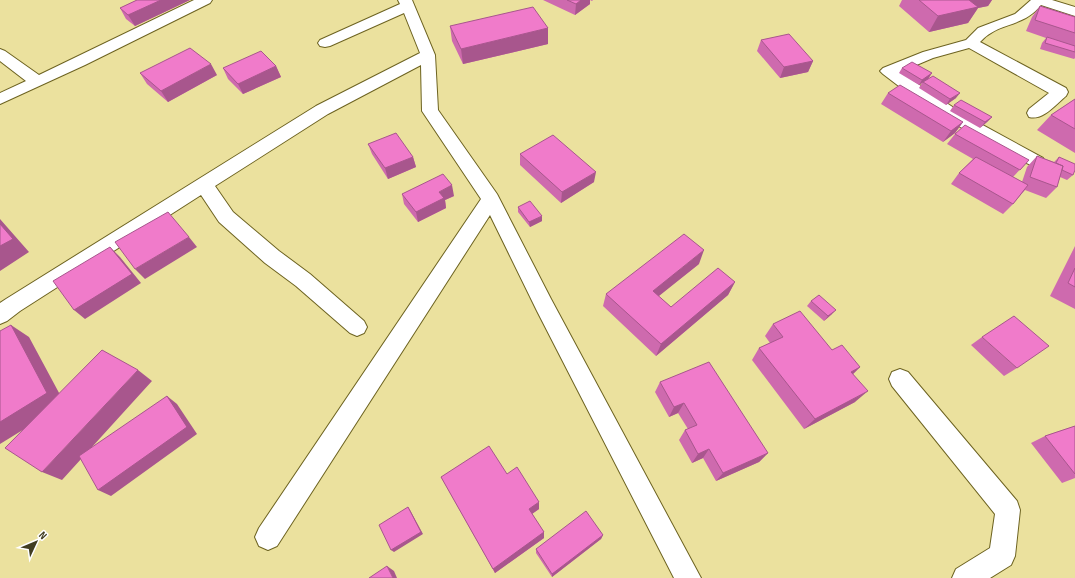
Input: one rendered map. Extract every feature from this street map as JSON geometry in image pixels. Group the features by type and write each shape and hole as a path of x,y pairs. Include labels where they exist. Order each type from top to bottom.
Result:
{"street":[{"path":"0,99 80,62 205,0"},
{"path":"1037,162 994,140 914,90 888,71 928,55 971,42 984,30 1020,18 1031,10 1038,0 1075,12"},
{"path":"325,43 406,3 428,55 430,111 491,199 544,305 688,578"},
{"path":"971,42 1060,92 1035,113"},
{"path":"0,54 37,82"},
{"path":"0,315 13,305 204,186 322,110 428,55"},
{"path":"204,186 226,217 272,257 303,280 357,327"},
{"path":"268,537 491,199"},
{"path":"900,379 1008,510 1002,556 965,578"}],"building":[{"path":"137,0 161,0 128,15 120,8"},
{"path":"567,0 581,0 576,4"},
{"path":"919,0 969,0 978,7 938,16"},
{"path":"1040,6 1075,17 1075,33 1035,20"},
{"path":"533,7 548,28 461,49 450,26"},
{"path":"789,34 813,61 784,67 761,40"},
{"path":"1047,37 1075,46 1075,52 1045,43"},
{"path":"190,48 211,64 161,91 140,73"},
{"path":"261,51 276,66 238,84 223,68"},
{"path":"912,62 932,73 922,80 902,68"},
{"path":"933,76 960,93 950,99 923,82"},
{"path":"900,85 963,122 951,131 888,93"},
{"path":"1075,99 1075,129 1051,115"},
{"path":"961,100 992,117 985,122 954,105"},
{"path":"965,125 1029,160 1020,170 955,134"},
{"path":"396,133 413,157 385,168 368,144"},
{"path":"553,135 596,172 562,192 520,154"},
{"path":"1037,156 1063,166 1057,187 1030,177"},
{"path":"976,157 1028,185 1013,204 959,173"},
{"path":"1059,157 1075,164 1073,175 1062,170 1063,166 1056,163"},
{"path":"443,174 452,185 439,192 444,198 416,212 402,194"},
{"path":"530,201 542,216 529,222 518,207"},
{"path":"168,212 189,237 135,269 115,242"},
{"path":"0,224 13,239 0,246"},
{"path":"684,234 704,250 653,291 671,307 718,268 735,282 661,344 606,294"},
{"path":"110,247 132,274 74,310 53,281"},
{"path":"1075,268 1075,287 1068,283"},
{"path":"819,295 836,310 828,316 811,301"},
{"path":"800,311 832,350 842,345 860,367 851,372 868,391 815,419 759,348 783,337 773,324"},
{"path":"1014,316 1049,346 1017,368 982,337"},
{"path":"11,325 47,393 0,422 0,331"},
{"path":"102,350 138,370 42,472 5,448"},
{"path":"709,362 768,453 723,473 709,449 698,454 685,430 697,425 684,403 674,407 660,382"},
{"path":"167,396 187,427 98,490 79,456"},
{"path":"1075,426 1075,474 1045,436"},
{"path":"489,446 507,474 517,467 539,502 529,509 544,532 493,569 441,477"},
{"path":"408,507 421,532 391,550 379,525"},
{"path":"586,511 603,535 552,574 536,549"},
{"path":"387,566 393,578 369,578"}]}
